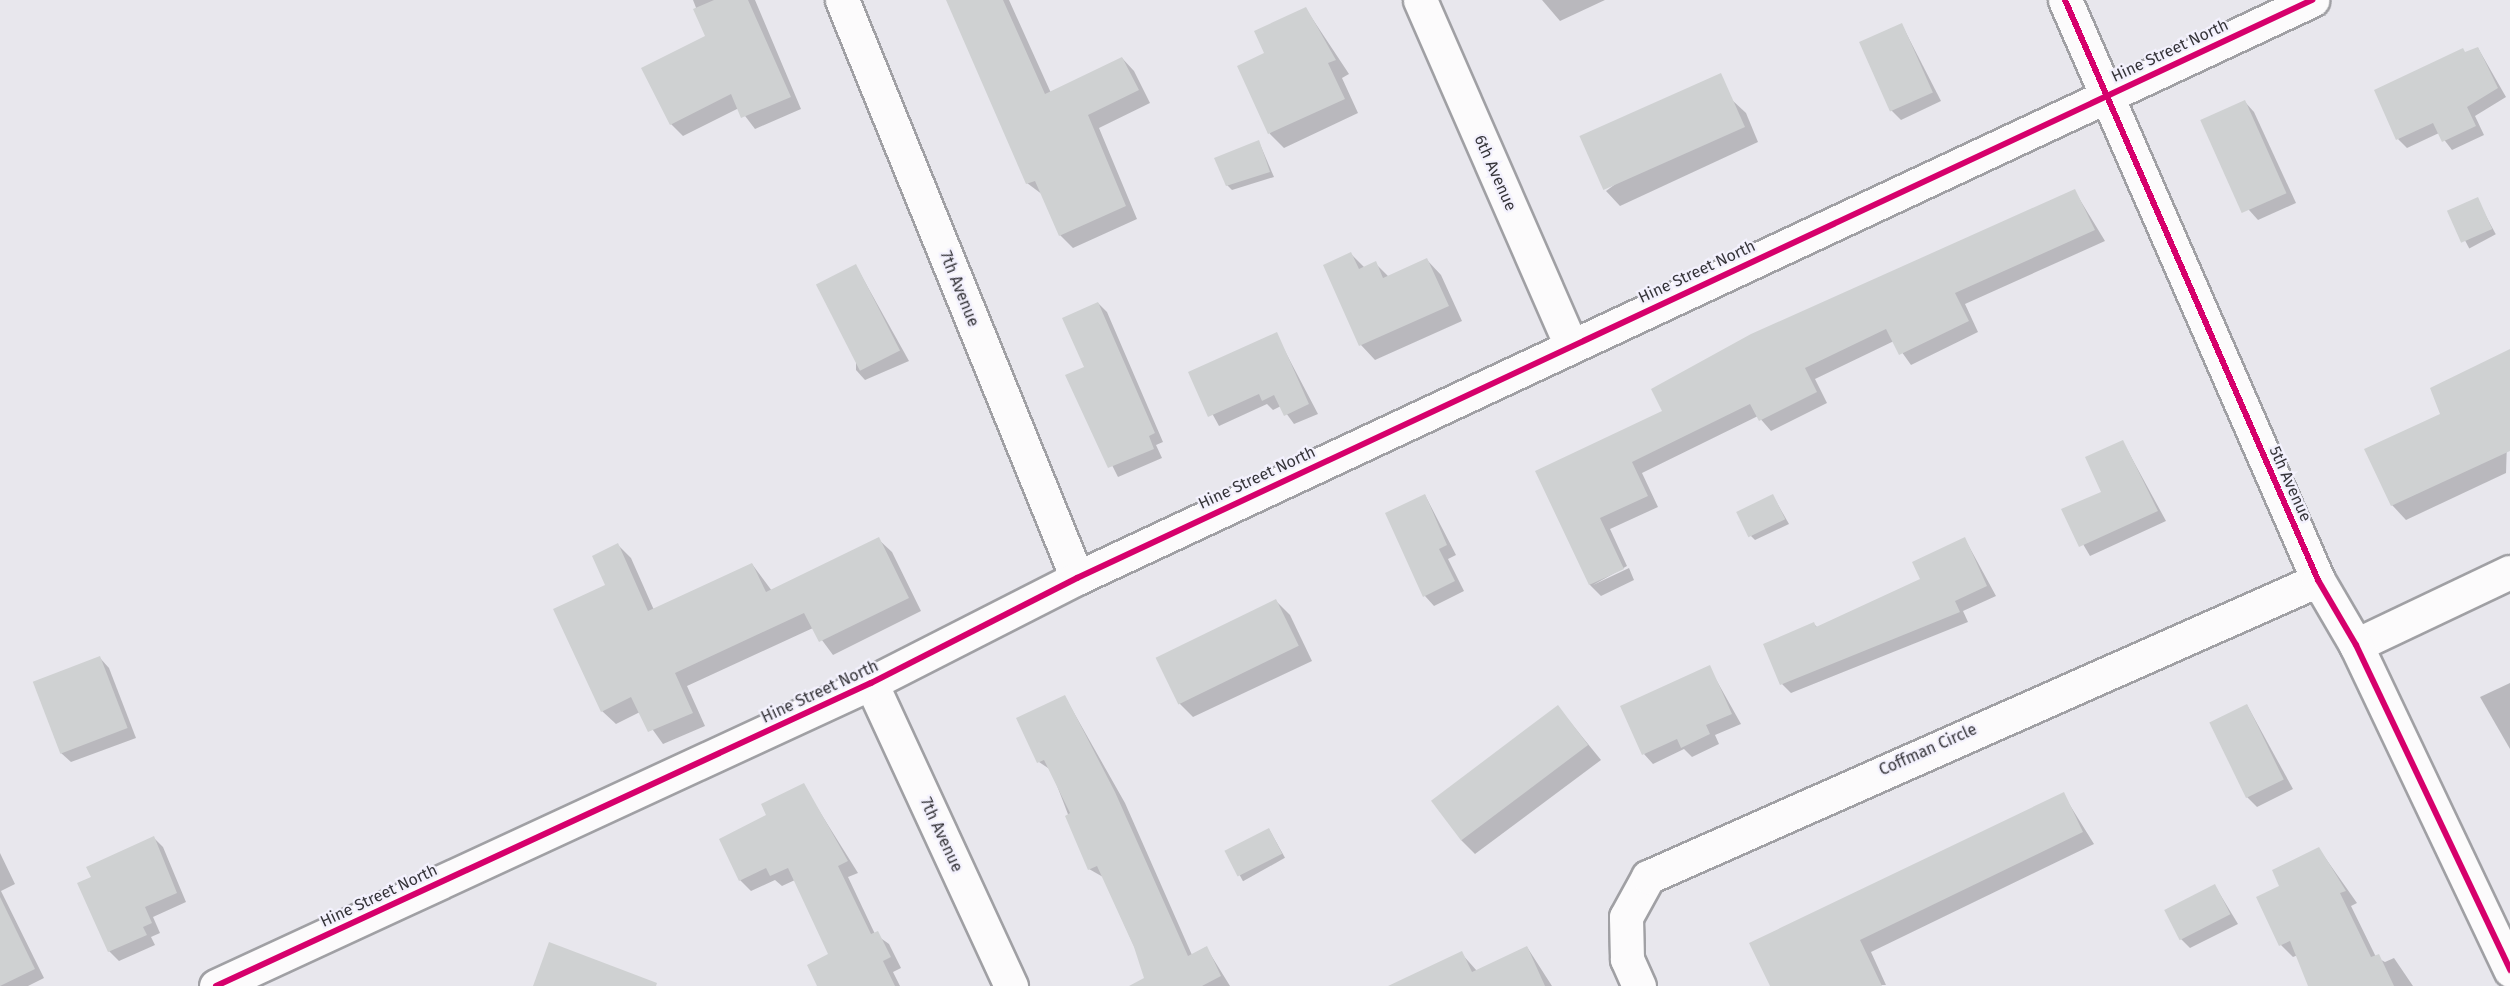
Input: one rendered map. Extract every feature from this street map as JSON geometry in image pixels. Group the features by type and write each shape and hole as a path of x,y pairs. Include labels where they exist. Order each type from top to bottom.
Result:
{"street":[{"name":"7th Avenue","path":"842,0 1077,578"},
{"name":"6th Avenue","path":"1420,0 1571,345"},
{"name":"5th Avenue","path":"2065,0 2318,580 2356,645 2510,970"},
{"name":"Hine Street North","path":"216,986 871,683 1077,578 2312,0"},
{"path":"2356,645 2510,572"},
{"name":"Coffman Circle","path":"1639,986 1627,959 1626,916 1648,878 1688,855 2318,580"},
{"name":"7th Avenue","path":"871,683 1011,986"}],"building":[{"path":"714,0 748,0 791,97 741,118 731,94 670,125 641,68 705,36 693,9"},
{"path":"946,0 1003,0 1045,94 1122,57 1139,90 1088,115 1126,206 1059,236 1035,181 1026,184"},
{"path":"1306,7 1336,60 1328,63 1345,99 1268,134 1237,66 1264,53 1254,31"},
{"path":"1902,23 1933,92 1890,112 1859,42"},
{"path":"2478,47 2498,88 2467,107 2476,126 2442,142 2433,123 2396,140 2374,90 2463,48 2465,52"},
{"path":"1721,73 1745,127 1603,190 1579,136"},
{"path":"2245,100 2286,193 2242,213 2200,120"},
{"path":"1259,140 1270,172 1226,186 1214,158"},
{"path":"2075,189 2095,230 1955,293 1969,321 1899,355 1886,329 1805,368 1817,392 1759,421 1750,404 1632,462 1648,496 1600,518 1624,569 1589,585 1535,471 1662,411 1651,389 1751,334"},
{"path":"2478,197 2492,229 2461,243 2447,211"},
{"path":"1351,252 1359,269 1376,261 1383,278 1427,258 1449,306 1359,346 1323,265"},
{"path":"856,264 900,350 860,371 816,284"},
{"path":"1098,302 1155,433 1149,436 1154,449 1108,468 1065,375 1084,367 1062,318"},
{"path":"1277,332 1309,404 1284,416 1274,395 1262,401 1259,394 1208,417 1188,372"},
{"path":"2510,349 2510,451 2391,506 2364,449 2440,414 2430,388"},
{"path":"2123,440 2158,511 2079,547 2061,509 2101,492 2085,457"},
{"path":"1425,494 1447,545 1439,549 1455,581 1423,597 1385,513"},
{"path":"1773,494 1785,519 1748,537 1736,512"},
{"path":"879,537 909,598 819,642 804,613 675,673 693,713 648,732 631,697 601,712 553,609 605,585 592,556 618,543 648,611 752,563 766,592"},
{"path":"1965,537 1987,586 1955,601 1960,612 1780,685 1763,644 1814,622 1816,627 1920,579 1912,562"},
{"path":"1276,599 1299,646 1178,704 1156,658"},
{"path":"100,656 128,728 60,754 33,682"},
{"path":"1710,665 1732,714 1706,725 1710,734 1681,748 1677,739 1642,755 1620,706"},
{"path":"1065,695 1115,792 1188,956 1207,946 1221,976 1202,986 1129,986 1144,978 1134,947 1097,866 1088,870 1065,816 1070,813 1044,760 1037,763 1016,718"},
{"path":"2247,704 2284,779 2246,798 2209,722"},
{"path":"1558,705 1588,745 1461,841 1431,801"},
{"path":"804,783 848,861 838,866 871,934 878,931 891,957 883,961 895,986 817,986 807,965 828,954 788,868 770,876 766,868 739,881 719,839 766,815 761,804"},
{"path":"2064,792 2083,832 1860,940 1882,986 1770,986 1749,943"},
{"path":"1269,828 1282,854 1238,877 1224,851"},
{"path":"154,836 177,893 145,907 152,923 143,927 147,935 108,952 77,883 91,877 86,867"},
{"path":"2319,847 2346,891 2340,893 2371,957 2379,954 2394,986 2308,986 2290,941 2279,946 2256,897 2279,886 2272,870"},
{"path":"2215,884 2230,914 2180,940 2164,910"},
{"path":"0,897 35,969 0,986"},
{"path":"549,942 657,983 656,986 533,986"},
{"path":"1527,946 1545,986 1388,986 1462,951 1472,972"}],"cycle path":[{"path":"2065,0 2318,580 2356,645 2510,970"},
{"path":"216,986 871,683 1077,578 2312,0"}]}
